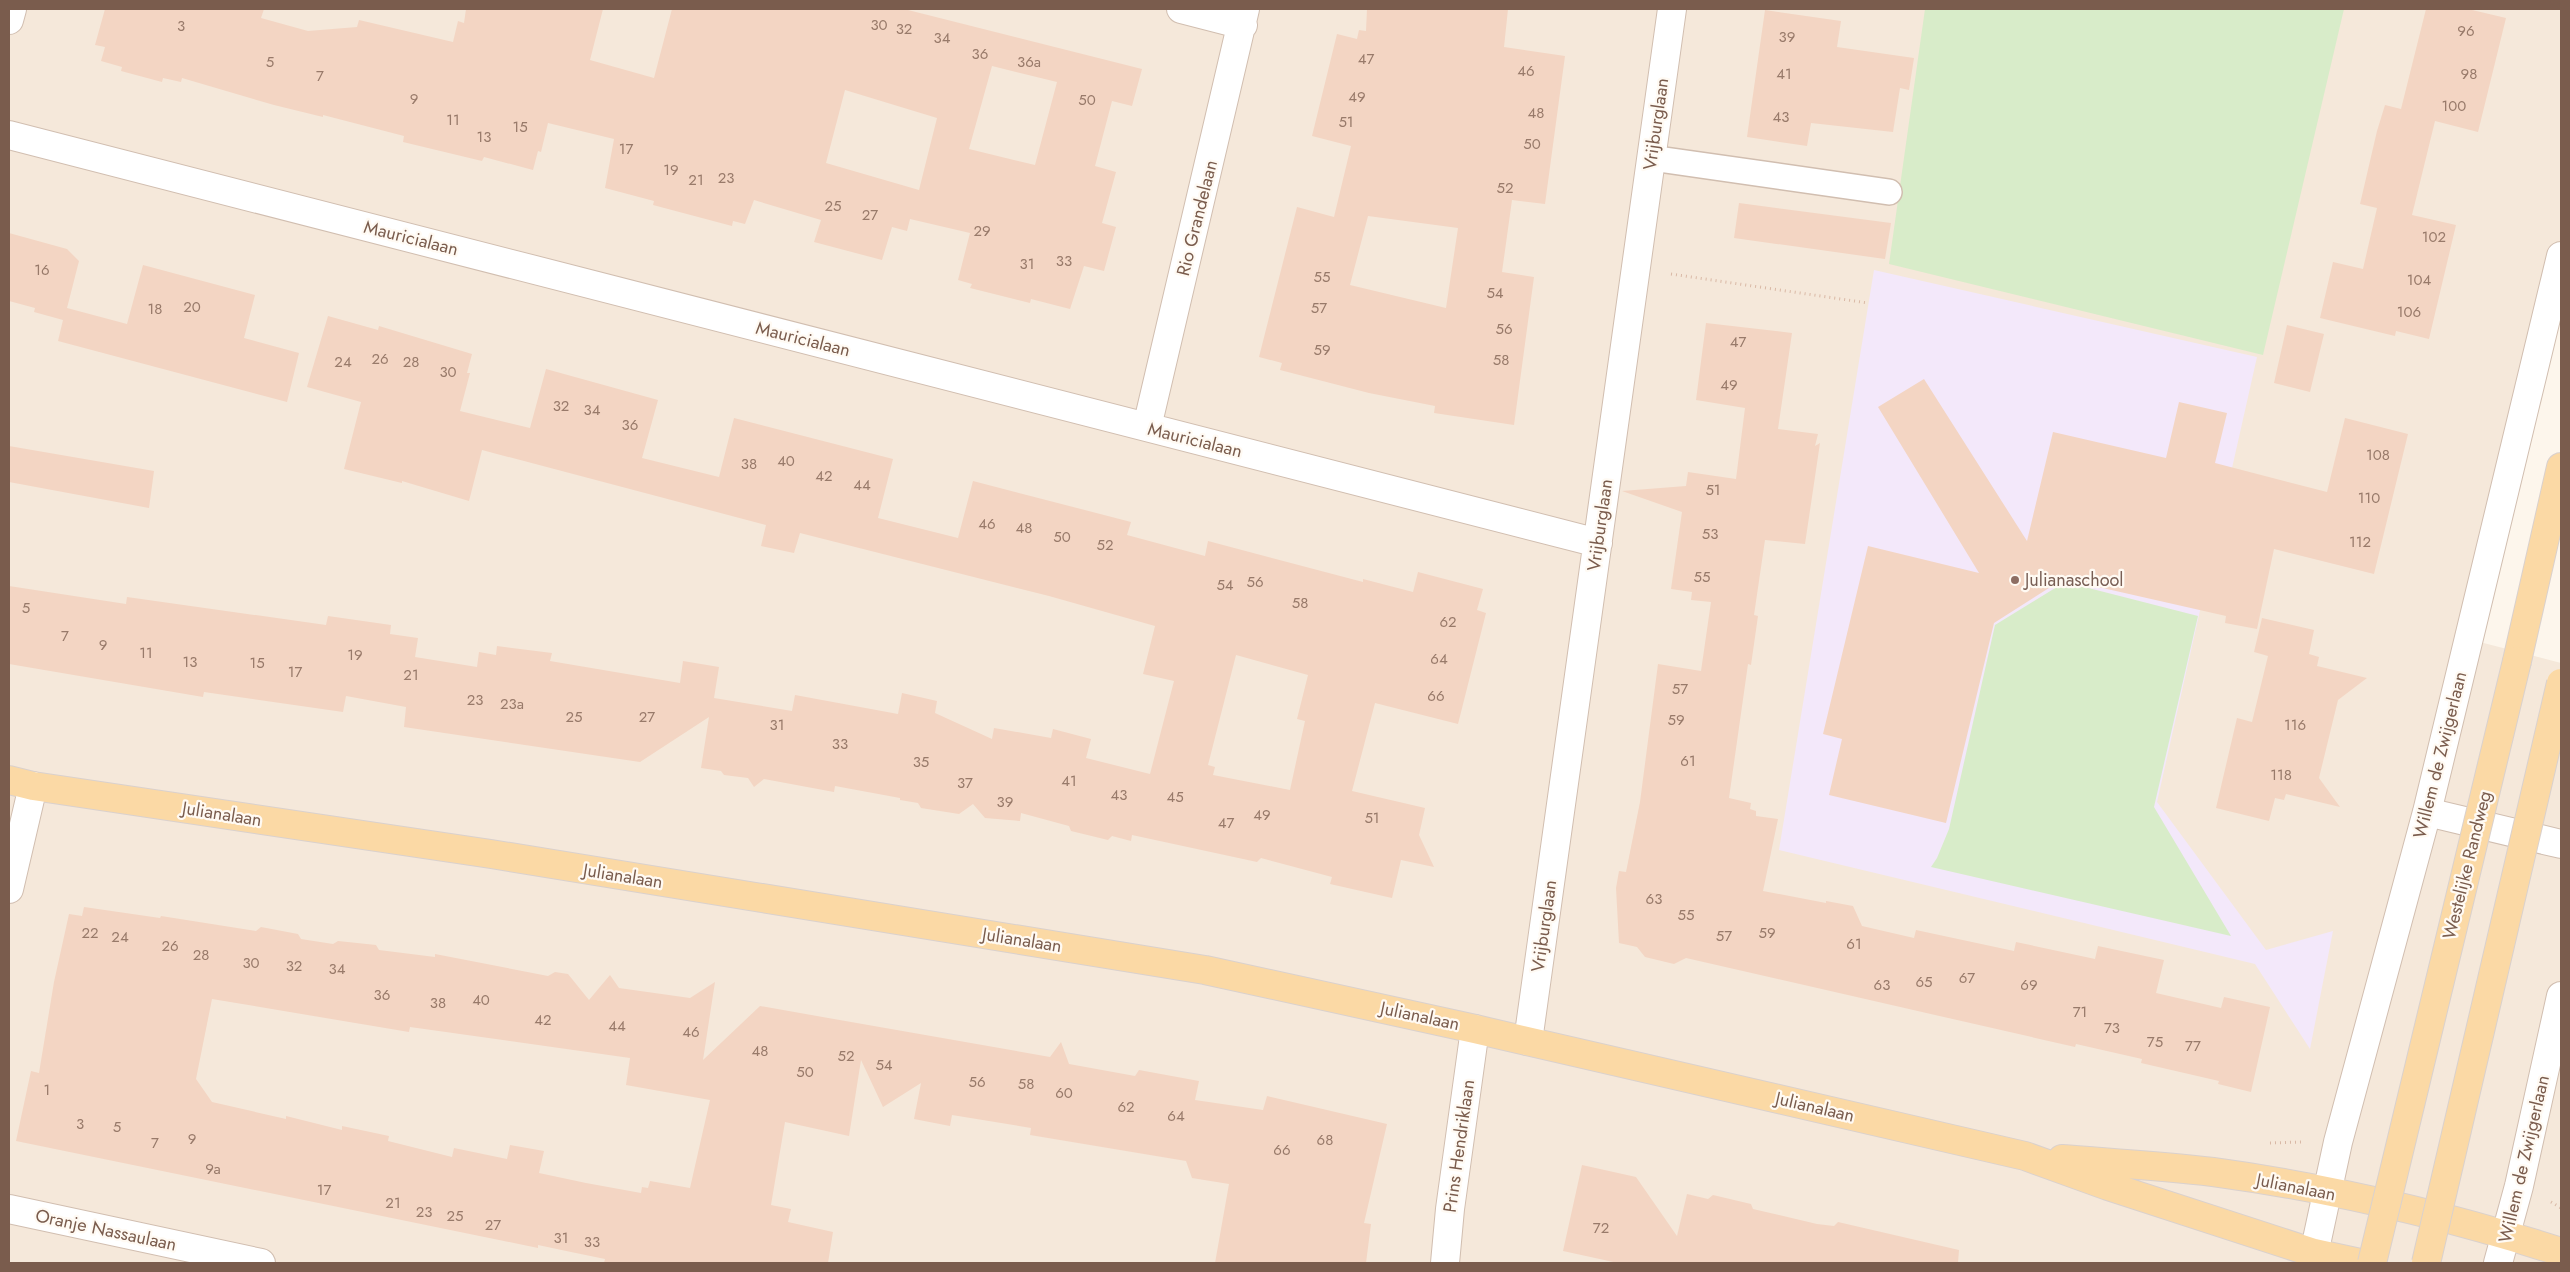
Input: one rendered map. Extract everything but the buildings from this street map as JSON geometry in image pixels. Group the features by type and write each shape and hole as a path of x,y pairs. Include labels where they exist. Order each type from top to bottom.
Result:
{"main road":[{"name":"Westelijke Randweg","path":"2372,1263 2561,467"},
{"path":"2426,1263 2561,683"},
{"name":"Julianalaan","path":"21,783 491,854 1205,970 1528,1041 2026,1156 2313,1258 2360,1263"},
{"name":"Julianalaan","path":"2026,1156 2213,1172 2421,1212 2507,1234 2561,1252"}],"street":[{"path":"9,20 12,9"},
{"path":"1181,9 1244,17"},
{"name":"Vrijburglaan","path":"1528,1041 1672,9"},
{"name":"Rio Grandelaan","path":"1147,427 1244,17"},
{"name":"Mauricialaan","path":"9,135 1598,543"},
{"name":"Willem de Zwijgerlaan","path":"2313,1258 2338,1142 2427,812 2561,256"},
{"path":"9,889 21,783"},
{"path":"2427,812 2561,844"},
{"name":"Willem de Zwijgerlaan","path":"2498,1263 2507,1234 2561,996"},
{"name":"Prins Hendriklaan","path":"1445,1263 1450,1209 1475,1029"},
{"name":"Oranje Nassaulaan","path":"9,1209 261,1263"}],"lane":[{"path":"1651,158 1888,192"}],"path":[{"path":"1635,268 1868,303"}],"shaded area":[{"path":"9,9 2561,9 2561,318 2468,639 2561,663 2561,1263 9,1263"},
{"name":"Julianaschool","path":"1874,270 2257,357 2157,802 2266,950 2333,931 2310,1049 2255,964 1779,850"}],"green space":[{"path":"1925,9 2344,9 2263,355 1889,264"},
{"path":"2065,582 2198,616 2154,807 2231,936 1931,867 1937,858 1949,829 1995,625"}],"place":[{"name":"Julianaschool","path":"2015,580"}]}
